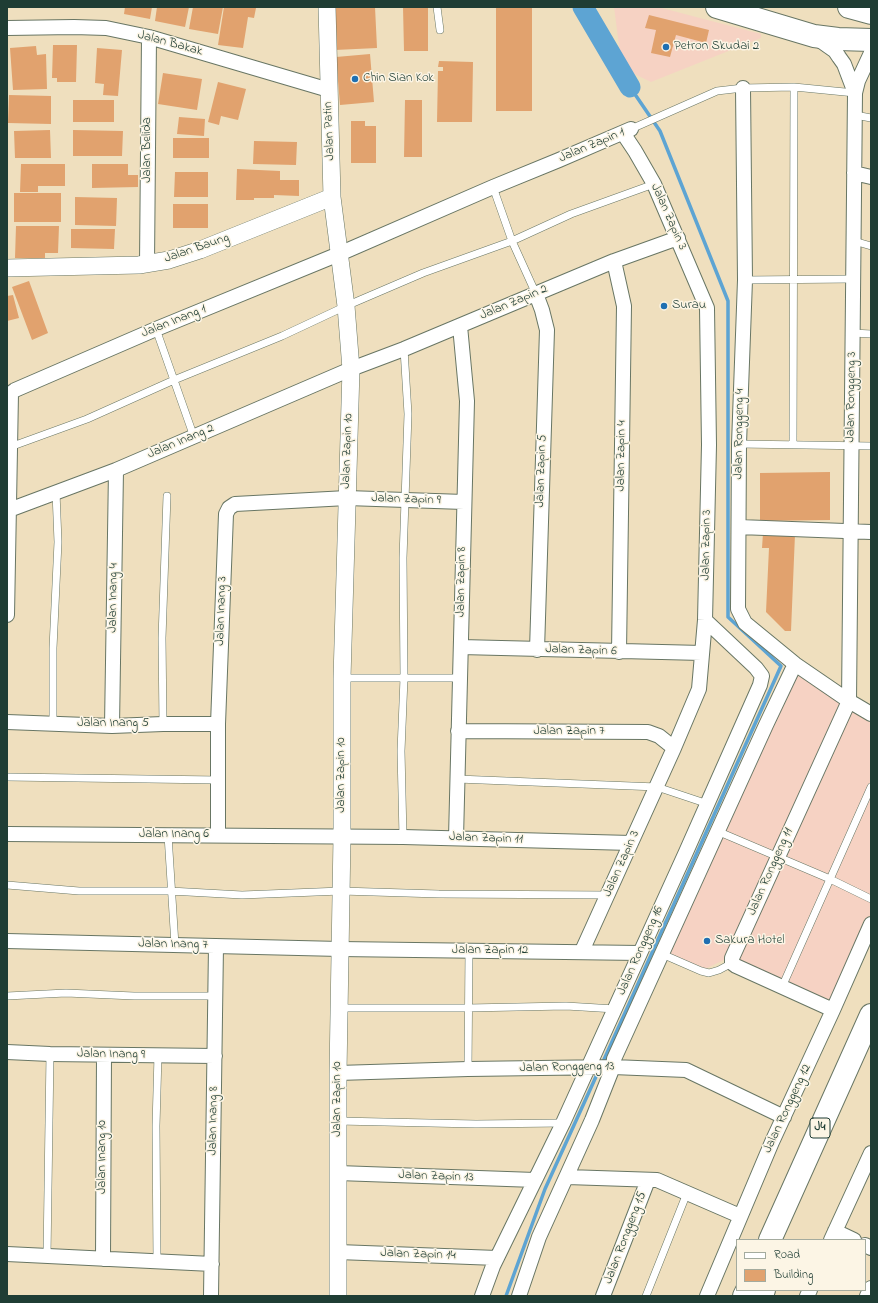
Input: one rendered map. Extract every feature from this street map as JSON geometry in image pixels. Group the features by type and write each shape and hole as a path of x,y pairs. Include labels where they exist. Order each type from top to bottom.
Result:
{"main road":[{"path":"717,7 814,36 838,39 871,49"},
{"path":"767,7 871,49"},
{"path":"849,7 871,13"},
{"name":"J4","path":"770,1239 871,1015"},
{"name":"J4","path":"786,1239 871,1052"}],"street":[{"name":"Jalan Patin","path":"327,7 332,197 340,254"},
{"name":"Jalan Bakak","path":"7,28 106,28 149,37 329,90"},
{"name":"Jalan Ronggeng 3","path":"814,36 835,51 840,57 855,93"},
{"name":"Jalan Belida","path":"147,264 149,37"},
{"name":"Jalan Ronggeng 3","path":"849,701 855,93 858,81 871,49"},
{"name":"Jalan Ronggeng 4","path":"744,88 745,280 739,444 738,609 745,623 795,664 849,701 871,714"},
{"name":"Jalan Zapin 3","path":"582,951 657,787 699,689 705,620 709,445 707,308 654,184 635,151 627,131"},
{"name":"Jalan Zapin 1","path":"340,254 493,187 627,131"},
{"path":"854,173 871,177"},
{"name":"Jalan Baung","path":"7,268 147,264 169,260 200,250 332,197"},
{"name":"Jalan Zapin 2","path":"350,369 404,349 614,261 678,238"},
{"name":"Jalan Zapin 10","path":"338,1296 338,1073 342,838 342,678 350,369 346,306 340,254"},
{"name":"Jalan Inang 1","path":"10,447 11,393 15,390 156,329 340,254"},
{"name":"Jalan Zapin 4","path":"614,261 624,306 619,652"},
{"name":"Jalan Zapin 5","path":"536,294 547,330 536,650"},
{"name":"Jalan Zapin 8","path":"456,838 467,402 460,326"},
{"name":"Jalan Inang 2","path":"9,510 116,470 350,369"},
{"path":"7,614 10,447"},
{"name":"Jalan Inang 4","path":"112,726 116,470"},
{"name":"Jalan Zapin 9","path":"347,498 464,502"},
{"name":"Jalan Inang 3","path":"218,835 218,724 226,514 228,508 235,504 347,498"},
{"path":"739,527 871,532"},
{"name":"Jalan Ronggeng 16","path":"482,1296 497,1258 563,1123 615,1009 760,685 762,676 756,668 705,620"},
{"name":"Jalan Zapin 6","path":"461,647 702,653"},
{"name":"Jalan Ronggeng 16","path":"519,1296 539,1237 592,1120 613,1067 614,1059 717,831 795,664"},
{"name":"Jalan Ronggeng 11","path":"732,963 732,958 849,701"},
{"name":"Jalan Inang 5","path":"7,722 112,726 218,724"},
{"name":"Jalan Zapin 7","path":"458,731 648,732 659,736 674,748"},
{"name":"Jalan Inang 6","path":"7,834 218,835 342,838"},
{"name":"Jalan Zapin 11","path":"342,838 403,837 631,843"},
{"name":"Jalan Ronggeng 12","path":"707,1296 772,1142 871,924"},
{"name":"Jalan Inang 7","path":"7,941 340,948"},
{"name":"Jalan Inang 8","path":"211,1296 216,946"},
{"name":"Jalan Zapin 12","path":"340,948 640,953"},
{"path":"732,963 833,1010"},
{"name":"Jalan Inang 9","path":"7,1052 214,1056"},
{"name":"Jalan Inang 10","path":"103,1259 104,1055"},
{"name":"Jalan Ronggeng 13","path":"338,1073 613,1067 686,1070 784,1118"},
{"path":"850,1239 833,1235 871,1152"},
{"name":"Jalan Zapin 13","path":"338,1173 535,1180"},
{"path":"567,1177 657,1180 740,1216"},
{"name":"Jalan Ronggeng 15","path":"603,1296 648,1180"},
{"name":"Jalan Zapin 14","path":"338,1252 497,1258"},
{"path":"7,1254 212,1264"},
{"path":"868,1296 871,1288"}],"lane":[{"path":"437,7 440,30"},
{"path":"794,87 794,445"},
{"name":"Jalan Zapin 1","path":"627,131 717,91 744,88 794,87 855,93"},
{"path":"855,115 871,118"},
{"path":"10,447 87,419 174,380 282,336 346,306 423,273 512,241 571,214 654,184"},
{"path":"493,187 512,241 536,294"},
{"path":"854,241 871,246"},
{"path":"745,280 853,279"},
{"path":"156,329 194,437"},
{"path":"853,333 871,334"},
{"path":"403,837 401,751 404,678 403,558 408,414 404,349"},
{"path":"739,444 871,446"},
{"path":"53,723 58,542 56,492"},
{"path":"163,724 162,638 167,496"},
{"path":"342,678 460,678"},
{"path":"7,777 218,780"},
{"path":"457,778 657,787 708,804"},
{"path":"782,987 871,787"},
{"path":"717,831 777,858 830,879 871,899"},
{"path":"168,835 170,891 175,945"},
{"path":"7,885 79,891 170,891 242,895 341,891 439,894 608,895"},
{"path":"468,1069 469,951"},
{"path":"662,954 709,973 719,970 732,963"},
{"path":"7,996 66,993 134,996 216,996"},
{"path":"340,1008 566,1006 615,1009"},
{"path":"48,1256 50,1054"},
{"path":"157,1261 156,1126 158,1055"},
{"path":"338,1121 476,1124 563,1123"},
{"path":"646,1296 687,1194"}],"shaded area":[{"path":"614,7 658,7 761,34 761,38 651,82 622,68"},
{"path":"797,670 871,719 871,913 831,1005 728,958 705,969 667,953"}],"building":[{"path":"125,7 152,7 150,19 124,14"},
{"path":"157,7 189,7 185,27 155,21"},
{"path":"193,7 223,7 218,34 189,29"},
{"path":"224,7 256,8 254,18 248,17 243,48 218,45"},
{"path":"333,7 375,7 377,48 335,50"},
{"path":"403,7 428,7 428,51 404,51"},
{"path":"496,7 532,7 532,111 496,111"},
{"path":"649,15 709,30 706,43 676,35 670,57 651,53 656,30 645,28"},
{"path":"53,45 77,45 76,82 57,82 57,78 52,78"},
{"path":"36,46 37,55 46,54 47,89 13,90 10,48"},
{"path":"97,48 122,50 118,96 103,95 104,84 95,83"},
{"name":"Chin Sian Kok","path":"370,54 374,102 340,105 336,57"},
{"path":"439,61 473,62 472,122 437,122 438,71 443,71 443,67 438,67"},
{"path":"163,73 202,79 197,110 158,104"},
{"path":"218,82 246,89 238,120 221,116 219,125 208,122"},
{"path":"9,95 51,96 51,124 8,123"},
{"path":"73,100 114,100 114,122 73,122"},
{"path":"405,100 422,100 422,157 404,157"},
{"path":"179,117 205,119 204,136 177,134"},
{"path":"351,121 365,121 365,126 376,126 376,163 351,163"},
{"path":"50,130 51,158 15,158 14,131"},
{"path":"73,130 123,131 122,156 73,156"},
{"path":"173,138 209,138 209,158 173,158"},
{"path":"254,141 297,142 296,165 253,164"},
{"path":"21,164 65,164 65,186 38,186 38,192 20,192"},
{"path":"92,164 128,164 128,175 138,175 138,187 92,188"},
{"path":"237,169 280,171 280,180 299,180 299,196 274,195 274,198 236,200"},
{"path":"175,172 208,172 208,197 174,197"},
{"path":"14,193 61,193 61,222 14,222"},
{"path":"75,197 117,198 116,226 75,225"},
{"path":"173,204 208,204 208,228 173,228"},
{"path":"16,226 59,226 58,253 45,253 45,258 15,258"},
{"path":"71,229 115,229 114,249 71,248"},
{"path":"29,281 48,333 32,340 12,287"},
{"path":"13,295 19,318 7,321 7,296"},
{"path":"830,472 830,520 760,521 760,473"},
{"path":"763,533 795,534 791,631 785,631 766,612 769,548 762,548"}],"waterway":[{"path":"583,7 630,87"},
{"path":"602,1064 781,666 728,617 728,301 660,131 630,87"},
{"path":"506,1296 545,1189 599,1070"}],"place":[{"name":"Petron Skudai 2","path":"666,47"},
{"name":"Chin Sian Kok","path":"355,79"},
{"name":"Surau","path":"664,306"},
{"name":"Sakura Hotel","path":"707,941"}]}
